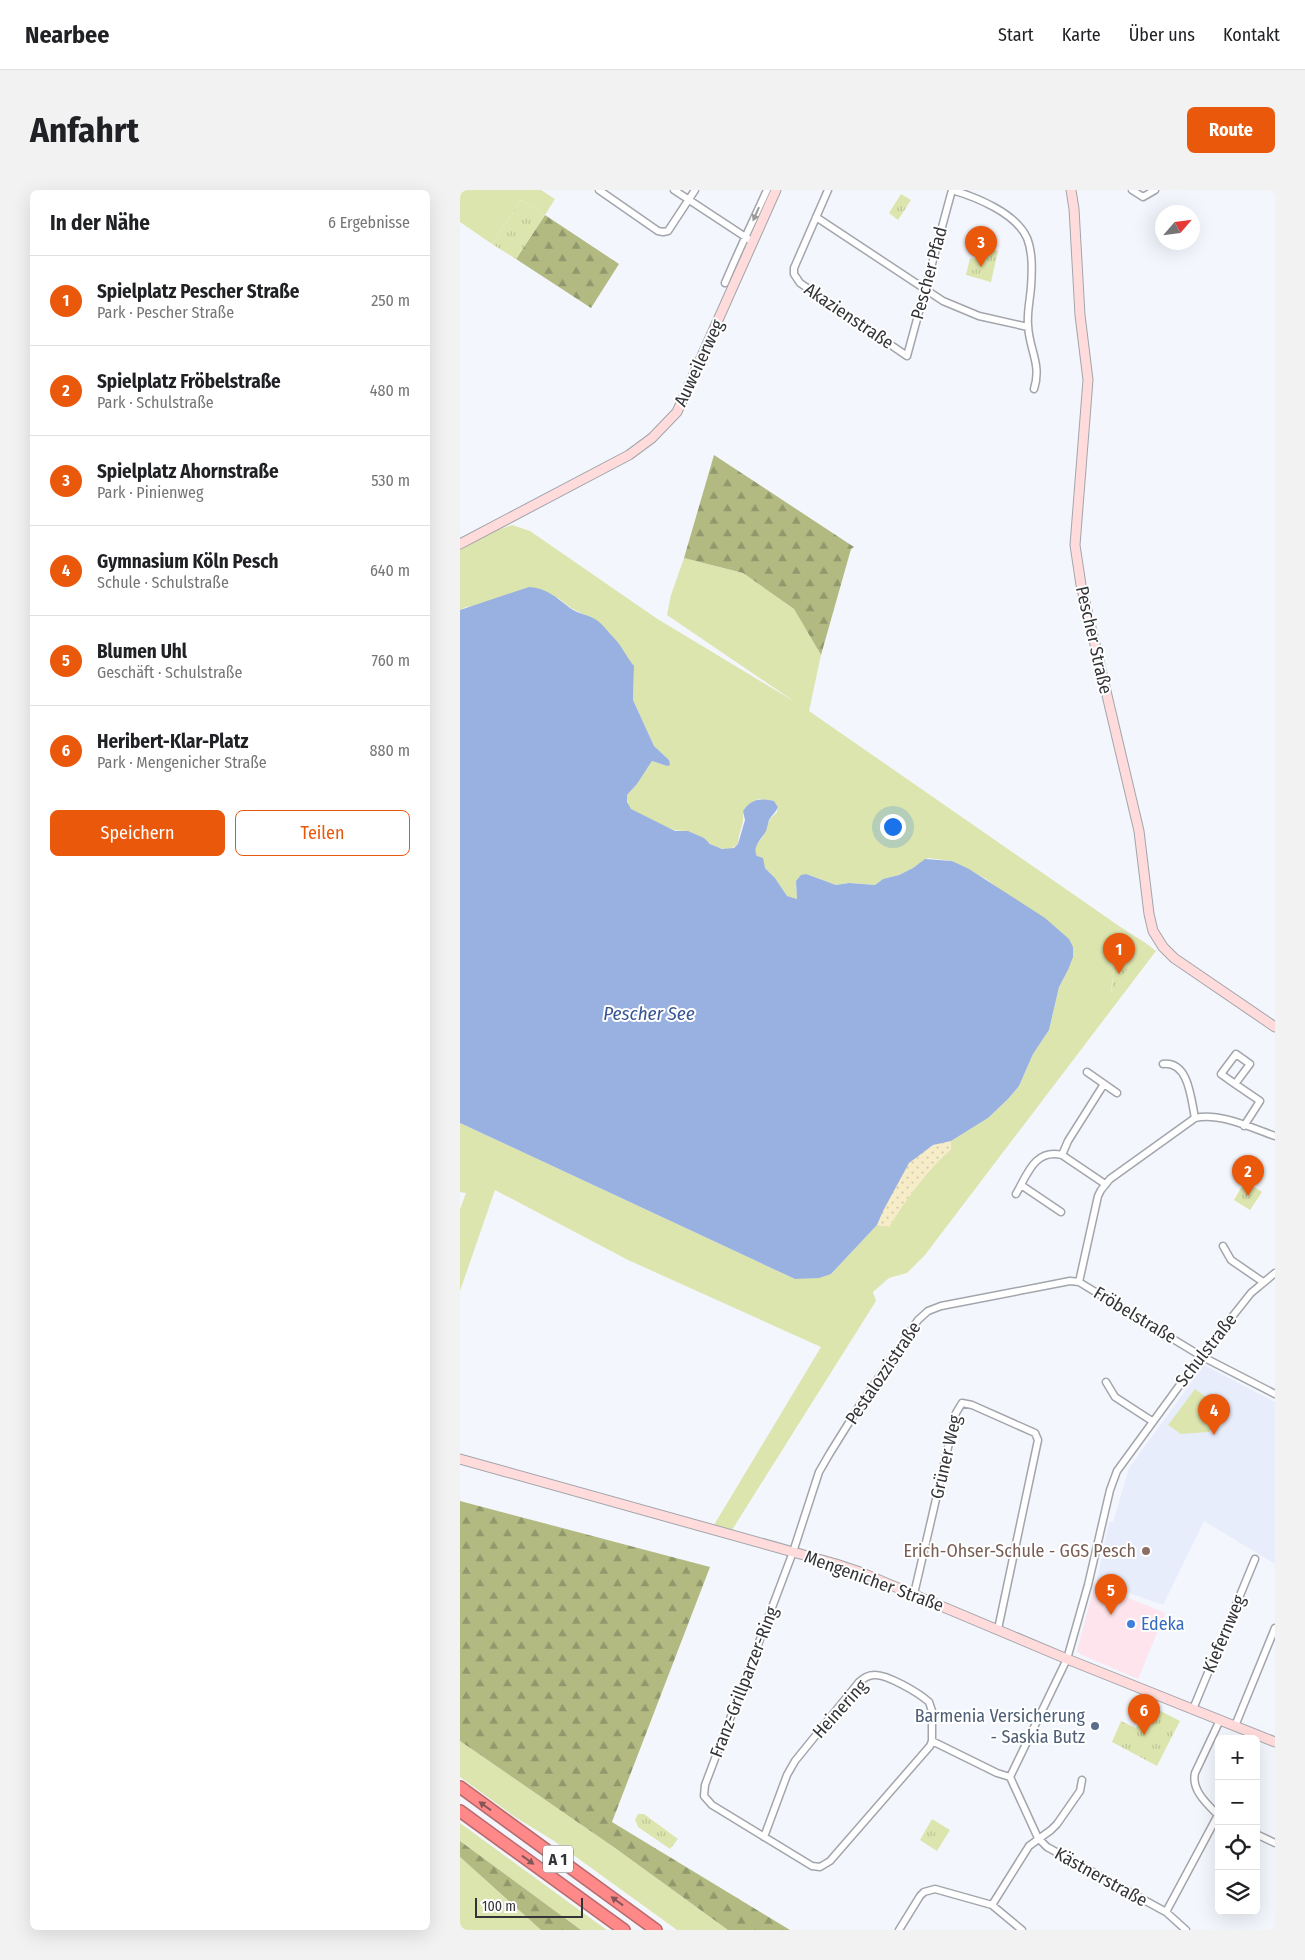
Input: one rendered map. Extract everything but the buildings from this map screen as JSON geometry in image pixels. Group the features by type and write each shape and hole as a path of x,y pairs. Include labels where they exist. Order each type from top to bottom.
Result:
{"highway":[{"name":"A 1","path":"460,1787 656,1930"},
{"name":"A 1","path":"460,1811 624,1930"}],"street":[{"path":"598,190 658,231 663,232 668,231 694,190"},
{"path":"674,190 748,240"},
{"path":"725,283 748,240 767,190"},
{"name":"Auweilerweg","path":"460,544 629,455 667,424 677,412 748,240 776,190"},
{"name":"Akazienstraße","path":"828,190 794,268 796,279 907,356"},
{"path":"952,190 972,196 990,205 1008,217 1026,236 1031,259 1028,328 1038,369 1034,389"},
{"name":"Pescher Pfad","path":"907,356 952,190"},
{"name":"Pescher Straße","path":"1071,190 1074,209 1080,315 1088,380 1075,546 1081,585 1139,831 1149,914 1153,931 1158,941 1174,958 1275,1026"},
{"path":"1132,190 1143,197 1155,190"},
{"path":"816,217 925,290 951,305 979,316 1028,328"},
{"path":"1235,1084 1250,1064 1236,1054 1221,1074 1235,1084 1260,1101 1244,1126"},
{"path":"1163,1064 1170,1063 1178,1067 1183,1073 1195,1118"},
{"path":"1087,1072 1117,1093"},
{"path":"1062,1155 1068,1141 1104,1084"},
{"path":"1016,1194 1035,1161 1041,1156 1055,1153 1062,1155 1105,1184 1195,1118 1205,1115 1275,1136"},
{"name":"Fröbelstraße","path":"1105,1184 1098,1196 1079,1282 1201,1356 1275,1394"},
{"path":"1021,1185 1061,1212"},
{"path":"1223,1246 1231,1260 1263,1282"},
{"name":"Schulstraße","path":"1067,1659 1078,1625 1114,1477 1126,1456 1201,1356 1251,1293 1275,1273"},
{"name":"Pestalozzistraße","path":"793,1552 812,1490 830,1453 918,1320 928,1311 941,1306 1070,1281 1079,1282"},
{"path":"1106,1382 1114,1397 1152,1421"},
{"name":"Grüner Weg","path":"914,1594 958,1407 962,1403 972,1405 1035,1433 1038,1440 998,1629"},
{"name":"Mengenicher Straße","path":"460,1459 852,1569 1067,1659 1275,1742"},
{"name":"Franz-Grillparzer-Ring","path":"764,1836 717,1808 706,1799 704,1791 793,1552"},
{"name":"Kiefernweg","path":"1193,1709 1255,1560"},
{"path":"1235,1726 1275,1628"},
{"path":"1010,1777 1067,1659"},
{"name":"Heinering","path":"764,1836 787,1775 795,1761 859,1682 865,1678 876,1675 888,1678 929,1702 932,1711 932,1741"},
{"path":"1215,1812 1200,1795 1195,1787 1194,1779 1220,1720"},
{"path":"764,1836 812,1866 825,1865 932,1741 1010,1777 1038,1838"},
{"path":"992,1905 1029,1846 1052,1830 1057,1824 1080,1791 1082,1780"},
{"name":"Kästnerstraße","path":"1166,1912 1215,1821"},
{"path":"1260,1836 1275,1843"},
{"name":"Kästnerstraße","path":"1038,1838 1061,1856 1166,1912 1186,1930"},
{"path":"899,1930 920,1896 930,1890 992,1905 1022,1930"}],"shaded area":[{"path":"1204,1365 1275,1402 1275,1564 1204,1521 1163,1605 1097,1581 1109,1522 1113,1522 1129,1468"},
{"path":"1095,1584 1165,1613 1138,1679 1080,1654 1077,1650"}],"green space":[{"path":"460,190 541,190 555,199 545,215 521,200 492,244 460,222"},
{"path":"901,194 911,200 898,220 889,213"},
{"path":"521,200 545,215 516,259 492,244"},
{"path":"545,215 619,264 591,308 516,259"},
{"path":"979,246 998,251 991,282 966,275 970,258 975,259"},
{"path":"714,455 854,547 851,549 821,655 794,609 743,573 684,558"},
{"path":"512,525 530,531 656,618 795,702 667,615 671,595 684,558 743,573 794,609 821,655 809,711 1119,926 1111,993 1138,953 1147,944 1156,951 925,1255 907,1273 889,1278 873,1292 876,1301 732,1530 714,1525 821,1347 628,1260 495,1190 460,1291 460,1209 466,1193 460,1192 460,1123 795,1279 831,1274 877,1225 889,1226 917,1185 951,1149 951,1141 988,1118 1019,1086 1033,1054 1049,1030 1059,987 1068,970 1010,897 986,879 952,861 928,858 913,868 899,875 883,879 875,885 849,883 836,885 806,874 796,881 797,899 787,896 755,852 756,845 762,838 770,819 777,812 778,807 774,801 758,799 743,811 738,844 726,849 713,846 689,832 674,830 664,826 631,809 627,801 627,795 637,784 652,761 667,766 669,760 654,746 633,700 634,666 625,657 623,650 597,621 571,608 558,598 466,607 460,610 460,548 492,532"},
{"path":"1119,926 1147,944 1138,953 1111,994"},
{"path":"1245,1181 1262,1192 1250,1210 1234,1200"},
{"path":"1195,1389 1209,1399 1215,1422 1209,1432 1181,1434 1168,1425"},
{"path":"460,1501 710,1567 612,1822 790,1930 728,1930 615,1848 460,1741"},
{"path":"1147,1704 1180,1721 1157,1766 1112,1742 1121,1721 1136,1728"},
{"path":"460,1741 615,1848 728,1930 677,1930 554,1841 515,1817 460,1777"},
{"path":"638,1814 644,1814 678,1839 670,1849 638,1827 635,1820"},
{"path":"932,1819 950,1830 937,1851 920,1840"},
{"path":"460,1823 607,1930 581,1930 460,1841"},
{"path":"460,1841 581,1930 541,1930 460,1857"},
{"path":"460,1857 541,1930 460,1930"}],"sand":[{"path":"951,1141 951,1149 917,1185 889,1227 877,1225 891,1191 912,1160 921,1152 934,1145"}],"water":[{"name":"Pescher See","path":"529,587 546,591 573,610 598,621 617,641 634,666 633,700 654,746 669,760 670,765 667,766 652,761 637,784 627,795 627,802 631,809 675,831 688,831 704,838 710,844 722,849 734,848 738,844 745,820 743,811 750,804 756,800 774,801 778,807 756,846 756,852 757,856 763,858 765,868 775,878 787,896 797,899 796,881 801,875 806,874 836,885 849,883 875,885 883,879 899,875 913,868 925,859 952,861 969,869 1045,918 1069,939 1073,947 1073,957 1059,987 1049,1030 1033,1054 1019,1086 988,1118 951,1141 933,1145 909,1163 877,1225 831,1274 819,1278 795,1279 460,1123 460,610"}],"place":[{"name":"Spielplatz Ahornstraße","path":"981,267"},
{"name":"Spielplatz Pescher Straße","path":"1119,974"},
{"name":"Spielplatz Fröbelstraße","path":"1248,1196"},
{"name":"Gymnasium Köln Pesch","path":"1214,1435"},
{"name":"Erich-Ohser-Schule - GGS Pesch","path":"1146,1551"},
{"name":"Blumen Uhl","path":"1111,1615"},
{"name":"Edeka","path":"1131,1624"},
{"name":"Barmenia Versicherung - Saskia Butz","path":"1095,1726"},
{"name":"Heribert-Klar-Platz","path":"1144,1735"}]}
